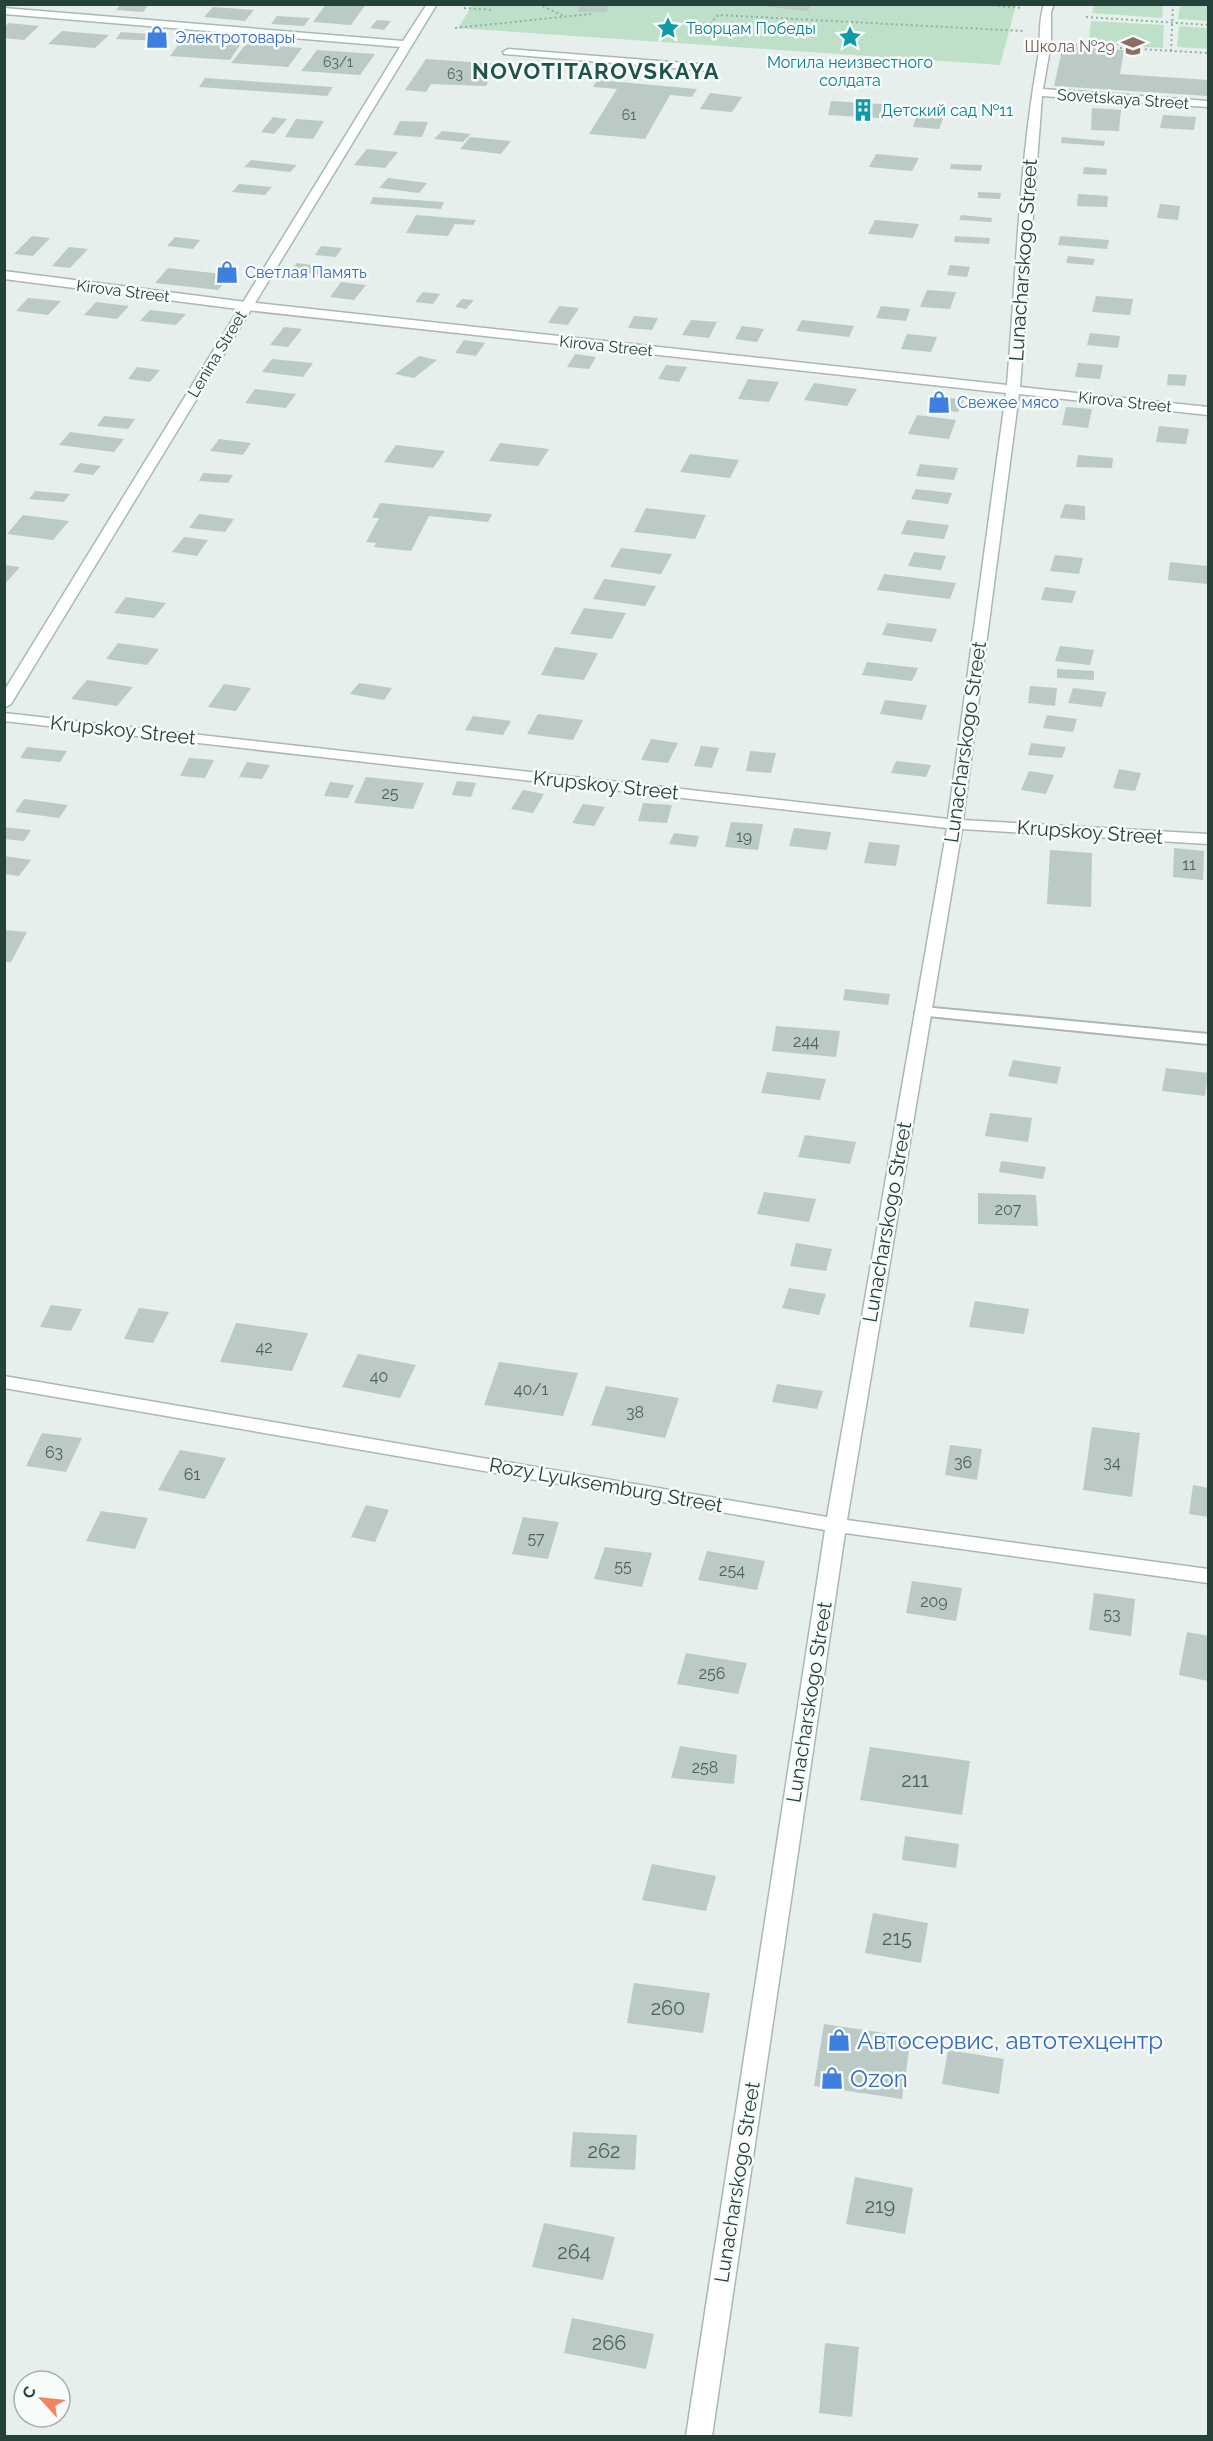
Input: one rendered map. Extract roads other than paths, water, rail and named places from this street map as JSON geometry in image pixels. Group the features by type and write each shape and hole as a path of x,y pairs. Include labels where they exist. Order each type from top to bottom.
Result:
{"street":[{"name":"Lenina Street","path":"4,704 432,4"},
{"name":"Lunacharskogo Street","path":"699,2436 836,1525 955,824 1013,391 1038,92 1046,43 1046,12 1049,4"},
{"path":"4,12 406,44"},
{"path":"508,52 709,68"},
{"name":"Sovetskaya Street","path":"1038,92 1209,104"},
{"name":"Kirova Street","path":"4,275 246,306 1209,411"},
{"name":"Krupskoy Street","path":"4,717 955,824 1209,840"},
{"name":"Rozy Lyuksemburg Street","path":"4,1382 836,1525 1209,1576"}],"lane":[{"path":"923,1012 1209,1039"}],"place":[{"name":"Творцам Победы","path":"668,28"},
{"name":"Электротовары","path":"157,37"},
{"name":"Могила неизвестного солдата","path":"850,37"},
{"name":"Школа №29","path":"1133,46"},
{"name":"Детский сад №11","path":"863,110"},
{"name":"Светлая Память","path":"227,272"},
{"name":"Свежее мясо","path":"939,402"},
{"name":"Автосервис, автотехцентр","path":"839,2040"},
{"name":"Ozon","path":"832,2078"}],"district":[{"name":"NOVOTITAROVSKAYA","path":"596,71"}]}
